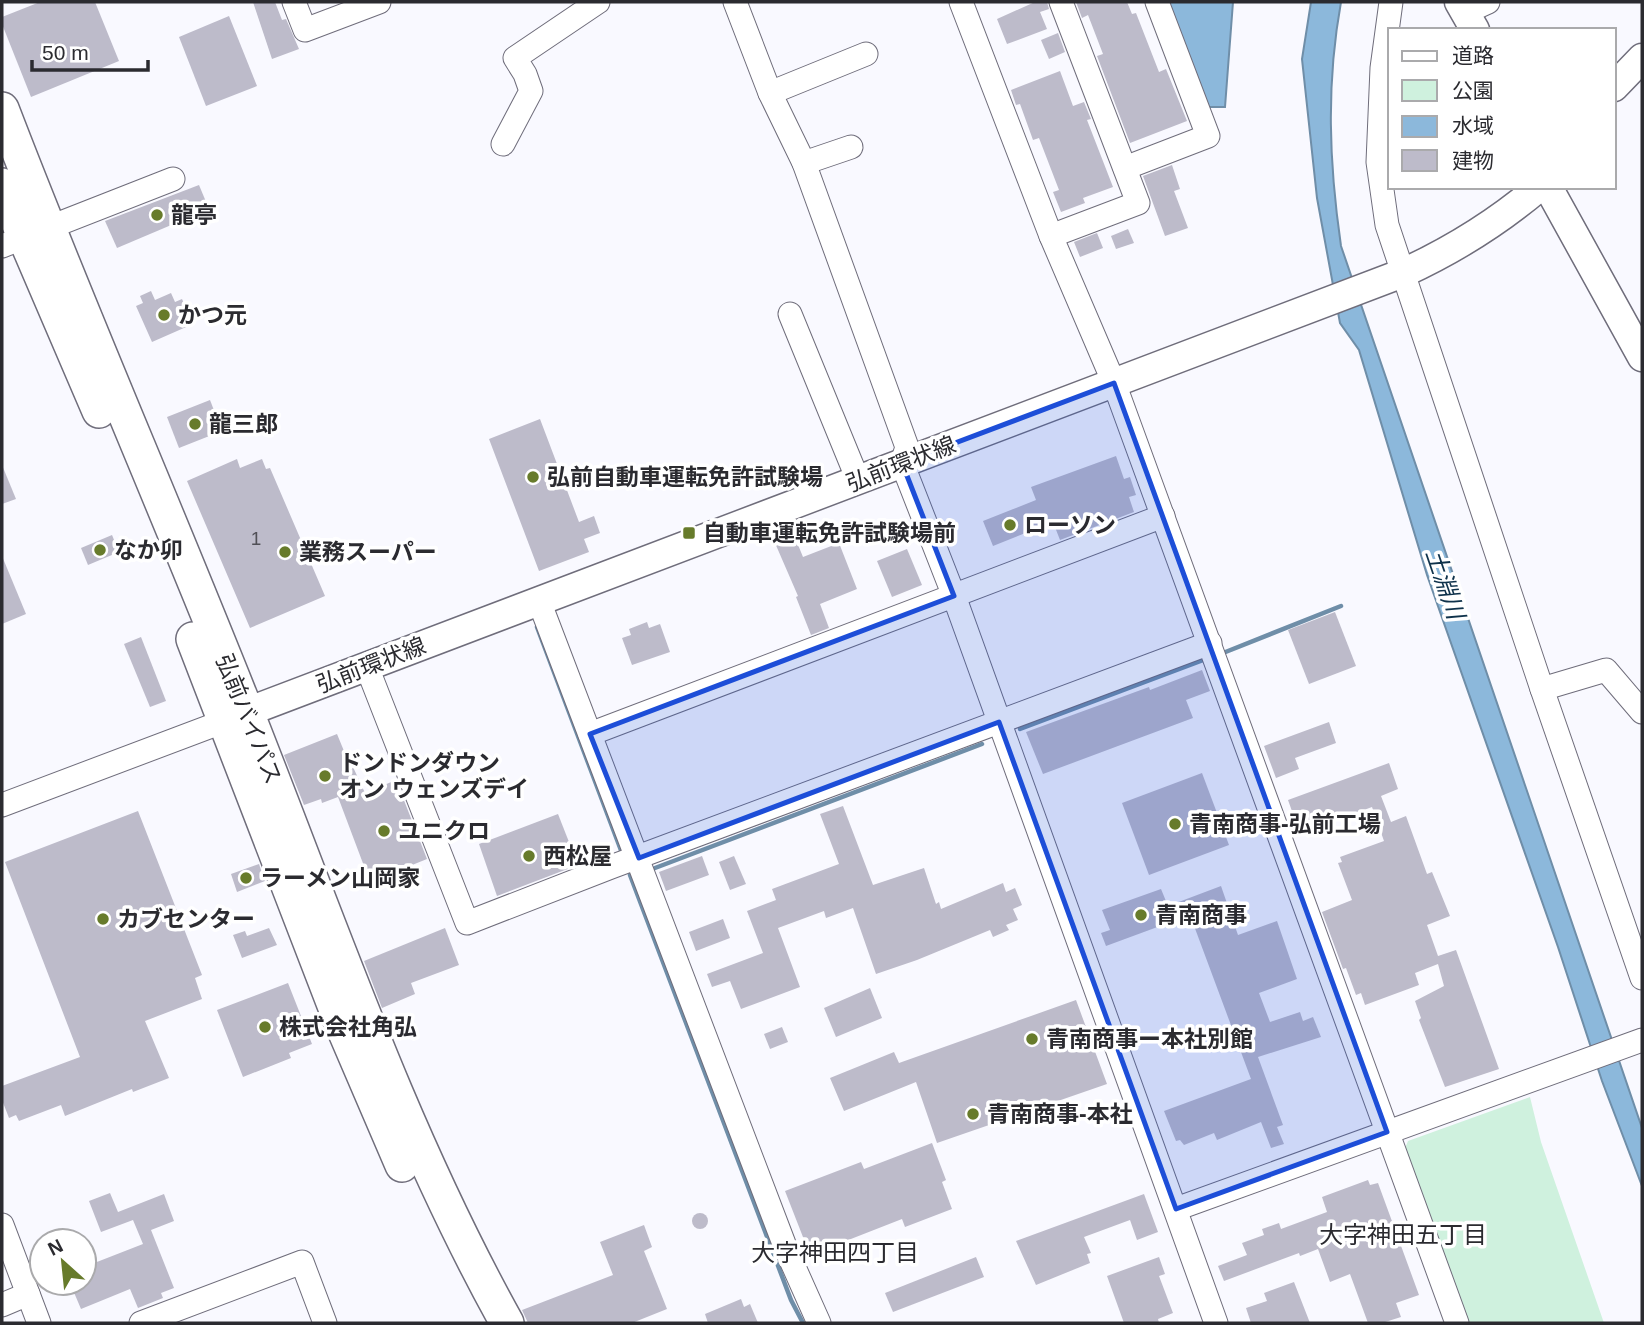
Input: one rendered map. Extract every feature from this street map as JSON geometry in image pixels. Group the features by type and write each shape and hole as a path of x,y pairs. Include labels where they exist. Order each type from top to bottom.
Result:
{"highway":[{"name":"弘前バイパス","path":"2,109 24,237"},
{"name":"弘前バイパス","path":"2,185 146,520 236,716 428,1169 508,1323"},
{"name":"弘前バイパス","path":"236,716 341,1023 406,1174 481,1323"}],"main road":[{"path":"1616,85 1642,58"},
{"name":"弘前環状線","path":"236,716 1396,276 1464,243 1537,189"},
{"path":"1549,189 1642,357"}],"street":[{"path":"294,2 305,30 379,2"},
{"path":"503,144 531,91 515,58 598,2"},
{"path":"735,2 770,93 804,163 907,447 902,463 954,596 1176,1209 1209,1321"},
{"path":"961,2 1051,236 1114,383 1457,1323"},
{"path":"1051,236 1138,203 1061,2"},
{"path":"1125,169 1208,136 1157,2"},
{"path":"1391,2 1382,68 1378,162 1396,276 1642,978"},
{"path":"770,93 866,54"},
{"path":"804,163 851,147"},
{"path":"24,237 173,179"},
{"path":"790,314 858,480"},
{"path":"590,734 1163,516"},
{"path":"540,601 781,1236 819,1323"},
{"path":"368,667 467,923 1210,643"},
{"path":"1542,689 1606,670 1642,712"},
{"path":"2,806 236,716"},
{"path":"1176,1209 1642,1040"},
{"path":"2,1225 28,1294 2,1305"},
{"path":"141,1323 302,1262 326,1323"},
{"path":"29,1297 39,1323"}],"highlighted area":[{"path":"1114,383 1387,1132 1176,1209 999,722 639,858 590,734 954,596 902,463"}],"green space":[{"path":"1530,1097 1541,1142 1604,1323 1467,1323 1403,1153 1408,1141"}],"water":[{"path":"1167,2 1233,2 1225,107 1206,107"},
{"name":"土淵川","path":"1311,2 1341,2 1333,63 1331,124 1341,246 1642,1128 1642,1186 1602,1081 1558,947 1427,575 1359,350 1340,323 1317,198 1302,59"}],"building":[{"path":"40,2 95,2 119,61 31,97 2,24 2,17"},
{"path":"253,2 275,2 299,49 272,59"},
{"path":"1035,2 1047,2 1049,9 1040,12 1047,29 1007,44 997,19"},
{"path":"1076,2 1127,2 1132,14 1136,13 1159,72 1166,69 1187,121 1130,143 1097,56 1103,54 1088,15 1082,18"},
{"path":"229,16 257,86 206,106 179,37"},
{"path":"1058,33 1065,52 1049,59 1041,40"},
{"path":"1060,71 1073,106 1084,102 1091,119 1087,120 1113,187 1083,198 1085,203 1061,212 1053,192 1059,190 1039,138 1033,140 1020,104 1016,105 1011,90"},
{"path":"1172,165 1180,189 1174,191 1188,228 1165,236 1143,176"},
{"name":"龍亭","path":"199,185 209,209 117,248 105,221"},
{"path":"1128,229 1134,243 1116,249 1111,236"},
{"path":"1097,233 1103,248 1080,257 1074,242"},
{"name":"かつ元","path":"151,291 155,300 171,293 175,302 182,299 193,324 152,342 136,306 143,303 140,296"},
{"name":"龍三郎","path":"210,400 222,431 179,448 167,417"},
{"name":"弘前自動車運転免許試験場","path":"540,419 579,522 594,516 600,533 584,539 589,552 539,571 489,439"},
{"path":"1116,456 1124,479 1130,477 1136,495 1129,497 1134,512 1060,540 1053,522 993,546 983,521 1036,500 1031,487"},
{"path":"237,459 240,468 262,459 266,469 270,468 325,596 250,628 187,481"},
{"path":"2,465 16,499 2,504"},
{"name":"なか卯","path":"112,535 119,552 88,565 81,548"},
{"path":"794,535 803,557 839,543 857,589 820,604 829,628 811,635 796,597 798,596 775,543"},
{"path":"907,549 922,585 892,597 877,561"},
{"path":"2,556 26,614 2,624"},
{"path":"1335,612 1356,666 1309,684 1288,630"},
{"path":"647,622 649,628 660,624 670,652 632,665 622,638 631,635 629,629"},
{"path":"141,637 166,701 150,707 124,644"},
{"path":"1202,670 1210,691 1186,700 1193,718 1043,774 1026,732"},
{"path":"1329,722 1336,743 1295,758 1299,769 1276,778 1264,746"},
{"path":"337,734 365,793 396,780 427,859 370,882 338,797 322,803 321,799 304,805 284,755"},
{"path":"1389,763 1398,789 1381,796 1391,822 1406,816 1427,874 1432,872 1450,916 1427,925 1438,956 1456,950 1499,1069 1445,1087 1419,1020 1421,1018 1415,1001 1444,986 1438,964 1415,973 1419,985 1365,1005 1361,993 1356,995 1346,968 1343,969 1322,912 1352,900 1338,863 1342,862 1340,857 1384,841 1372,807 1307,831 1304,825 1298,828 1288,800"},
{"name":"青南商事-弘前工場","path":"1202,773 1229,845 1149,875 1122,803"},
{"path":"843,806 873,885 924,868 936,904 939,902 941,909 1003,883 1006,892 1015,888 1022,905 1013,909 1018,920 1006,925 1009,930 993,937 990,930 876,974 853,908 826,918 824,911 778,928 800,987 741,1009 730,981 712,987 707,974 763,953 747,911 776,900 772,889 839,864 820,814"},
{"name":"カブセンター","path":"138,811 202,975 195,978 202,999 145,1021 169,1078 133,1092 132,1089 65,1116 61,1105 19,1121 16,1115 9,1118 2,1100 2,1086 80,1057 5,862"},
{"name":"西松屋","path":"558,814 578,865 497,896 479,844"},
{"path":"702,856 709,875 666,891 659,872"},
{"path":"734,856 746,884 730,890 719,862"},
{"name":"ラーメン山岡家","path":"259,864 265,881 237,892 231,874"},
{"path":"1221,886 1238,935 1277,921 1297,979 1259,993 1270,1022 1300,1012 1303,1021 1313,1017 1321,1037 1258,1057 1283,1125 1277,1127 1284,1144 1271,1148 1261,1122 1217,1140 1214,1133 1184,1145 1180,1140 1176,1141 1164,1111 1251,1079 1190,915 1106,946 1101,933 1110,930 1102,910 1161,889 1168,906"},
{"path":"723,919 730,938 696,951 689,932"},
{"path":"269,928 277,945 242,958 233,935 245,931 247,936"},
{"path":"445,928 459,965 411,983 415,994 382,1008 364,961"},
{"name":"株式会社角弘","path":"288,983 312,1044 289,1053 291,1058 243,1077 217,1010"},
{"path":"870,988 882,1018 836,1037 824,1008"},
{"path":"1076,1000 1107,1084 937,1143 916,1082 844,1111 830,1078 894,1052 899,1063"},
{"path":"782,1027 788,1042 770,1049 764,1034"},
{"path":"932,1143 946,1180 942,1182 952,1209 905,1227 902,1219 810,1255 785,1191 861,1162 864,1169"},
{"path":"1368,1180 1370,1185 1378,1183 1419,1295 1396,1303 1401,1317 1382,1323 1368,1323 1350,1274 1330,1282 1318,1249 1300,1256 1299,1253 1224,1281 1218,1266 1247,1255 1242,1243 1264,1235 1262,1229 1279,1223 1281,1229 1327,1212 1322,1197"},
{"path":"110,1193 118,1212 164,1194 174,1221 151,1230 174,1288 161,1293 163,1298 138,1308 130,1289 81,1309 76,1297 98,1297 98,1262 143,1244 133,1220 101,1232 89,1201"},
{"path":"1144,1194 1158,1232 1137,1240 1130,1220 1084,1237 1091,1253 1087,1254 1090,1263 1036,1285 1016,1241"},
{"path":"697,1213 703,1213 708,1221 706,1227 697,1229 692,1224 692,1218"},
{"path":"644,1225 652,1247 644,1251 667,1309 632,1323 528,1323 522,1310 613,1275 600,1242"},
{"path":"976,1257 984,1277 893,1312 885,1293"},
{"path":"1159,1257 1165,1274 1159,1276 1173,1313 1158,1319 1159,1323 1124,1323 1107,1276"},
{"path":"1294,1282 1310,1323 1251,1323 1246,1308 1267,1301 1264,1293"},
{"path":"741,1299 744,1307 750,1304 758,1323 708,1323 705,1314"}],"waterway":[{"path":"1223,653 1341,606"},
{"path":"537,627 622,853"},
{"path":"1020,729 1206,659"},
{"path":"655,868 982,744"},
{"path":"630,875 791,1300 803,1323"}],"place":[{"name":"龍亭","path":"157,215"},
{"name":"かつ元","path":"164,315"},
{"name":"龍三郎","path":"195,424"},
{"name":"弘前自動車運転免許試験場","path":"533,477"},
{"name":"ローソン","path":"1010,525"},
{"name":"自動車運転免許試験場前","path":"689,533"},
{"name":"なか卯","path":"100,550"},
{"name":"業務スーパー","path":"285,552"},
{"name":"ドンドンダウン オン ウェンズデイ","path":"325,776"},
{"name":"青南商事-弘前工場","path":"1175,824"},
{"name":"ユニクロ","path":"384,831"},
{"name":"西松屋","path":"529,856"},
{"name":"ラーメン山岡家","path":"246,878"},
{"name":"青南商事","path":"1141,915"},
{"name":"カブセンター","path":"103,919"},
{"name":"株式会社角弘","path":"265,1027"},
{"name":"青南商事ー本社別館","path":"1032,1039"},
{"name":"青南商事-本社","path":"973,1114"}],"district":[{"name":"大字神田五丁目","path":"1403,1235"},
{"name":"大字神田四丁目","path":"835,1253"}]}
